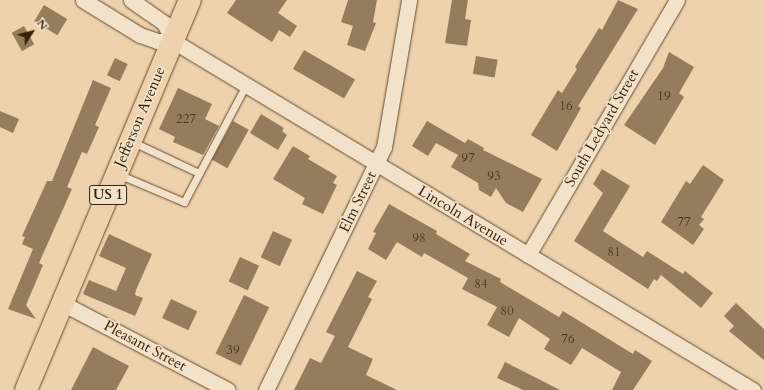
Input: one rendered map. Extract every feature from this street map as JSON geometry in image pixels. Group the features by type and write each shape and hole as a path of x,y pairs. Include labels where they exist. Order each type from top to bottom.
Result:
{"main road":[{"name":"Jefferson Avenue","path":"26,390 190,0"}],"street":[{"name":"Lincoln Avenue","path":"82,0 140,35 157,41 173,41 753,390"},
{"path":"131,0 164,23 173,41"},
{"name":"Elm Street","path":"266,390 384,147 409,0"},
{"name":"South Ledyard Street","path":"528,255 676,0"},
{"name":"Pleasant Street","path":"62,303 228,390"}],"lane":[{"path":"117,174 184,202 246,85"},
{"path":"131,141 199,173"}],"building":[{"path":"236,0 287,0 278,13 297,26 290,37 279,30 272,42 227,13"},
{"path":"348,0 377,0 373,22 376,23 365,51 347,45 353,26 341,22"},
{"path":"452,0 468,0 465,19 471,20 467,46 445,43"},
{"path":"618,0 638,9 578,106 581,108 557,151 531,135 558,90 562,93 577,69 575,67 599,28 602,30"},
{"path":"44,5 67,19 57,35 34,21"},
{"path":"24,26 34,44 22,51 12,33"},
{"path":"304,50 355,80 344,99 293,69"},
{"path":"669,52 694,67 679,93 684,97 655,145 624,125 663,68"},
{"path":"476,56 498,60 495,78 473,74"},
{"path":"115,58 128,64 120,81 107,75"},
{"path":"93,80 111,88 95,125 99,127 87,154 82,152 67,187 72,189 39,263 43,265 26,305 36,319 8,309 33,249 22,244 25,237 22,236 47,181 52,181"},
{"path":"178,88 212,104 205,119 219,126 203,155 173,142 175,137 159,129"},
{"path":"0,111 19,119 13,133 0,127"},
{"path":"261,114 284,128 282,131 287,135 278,150 250,133"},
{"path":"233,121 249,130 227,168 212,159"},
{"path":"427,121 465,143 468,139 484,148 483,150 542,179 523,212 506,203 496,188 491,197 479,190 478,183 451,167 458,155 436,143 428,156 412,146"},
{"path":"293,146 310,156 308,159 337,176 333,183 337,185 323,214 302,204 305,198 273,179"},
{"path":"703,165 724,180 701,217 704,219 699,225 704,229 693,245 661,222 686,181 690,184"},
{"path":"602,169 630,186 603,231 643,257 647,251 683,274 685,271 713,293 701,308 661,275 657,281 654,279 648,289 574,241 603,193 593,184"},
{"path":"389,204 437,231 436,234 470,254 465,261 501,279 500,282 559,317 563,311 633,354 635,350 652,361 633,390 612,390 621,372 582,348 571,365 544,349 550,339 519,318 509,337 487,325 497,307 462,289 468,278 424,253 422,257 397,242 386,260 368,249 376,233 373,232"},
{"path":"273,231 292,240 280,266 261,257"},
{"path":"109,234 152,254 136,290 135,295 143,298 135,316 83,294 89,280 116,291 126,268 99,256"},
{"path":"240,257 259,266 248,290 229,281"},
{"path":"357,271 377,281 368,297 372,299 348,347 373,359 366,375 397,390 294,390 310,358 321,363 335,336 326,332"},
{"path":"244,295 269,307 241,366 216,353"},
{"path":"171,299 197,311 188,330 162,318"},
{"path":"736,303 764,329 764,360 729,331 734,326 724,316"},
{"path":"93,347 129,366 116,390 71,390"},
{"path":"505,362 560,390 523,390 497,378"}]}
